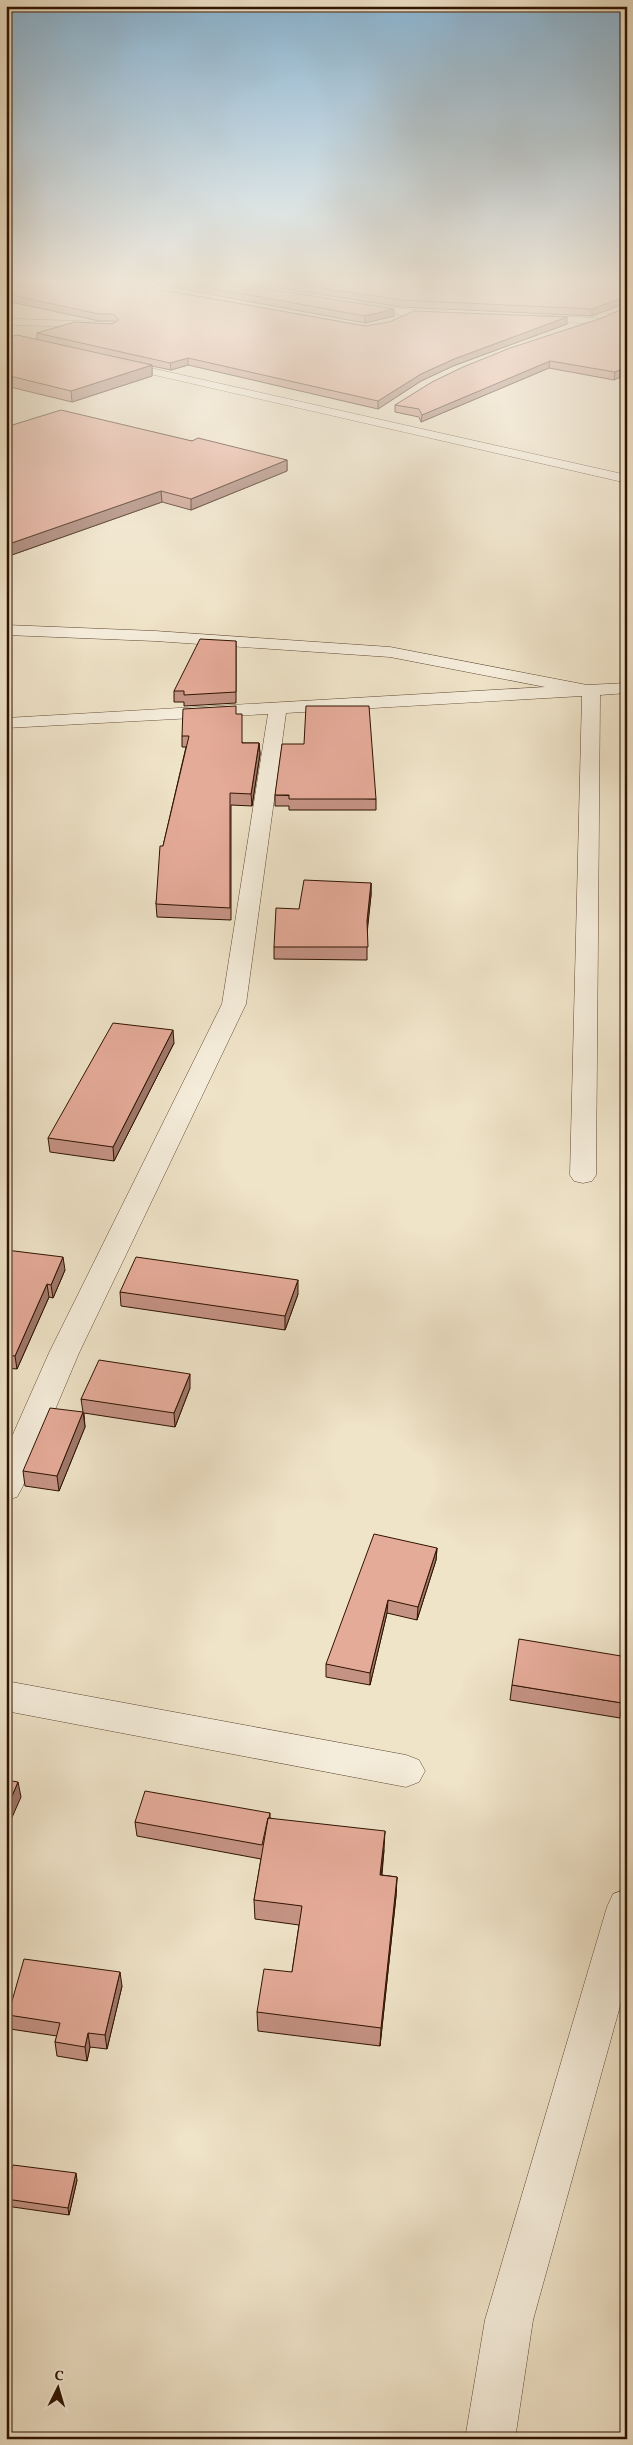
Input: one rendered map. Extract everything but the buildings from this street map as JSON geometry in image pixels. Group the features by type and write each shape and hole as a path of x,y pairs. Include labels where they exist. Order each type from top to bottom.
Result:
{"street":[{"path":"269,398 627,479"},
{"path":"370,421 386,411"},
{"path":"6,630 155,636 390,652 591,690"},
{"path":"6,724 627,688"},
{"path":"583,1174 591,690"},
{"path":"6,1488 64,1353 234,1004 278,709"},
{"path":"6,1696 406,1771"},
{"path":"490,2439 509,2320 627,1907"}]}
